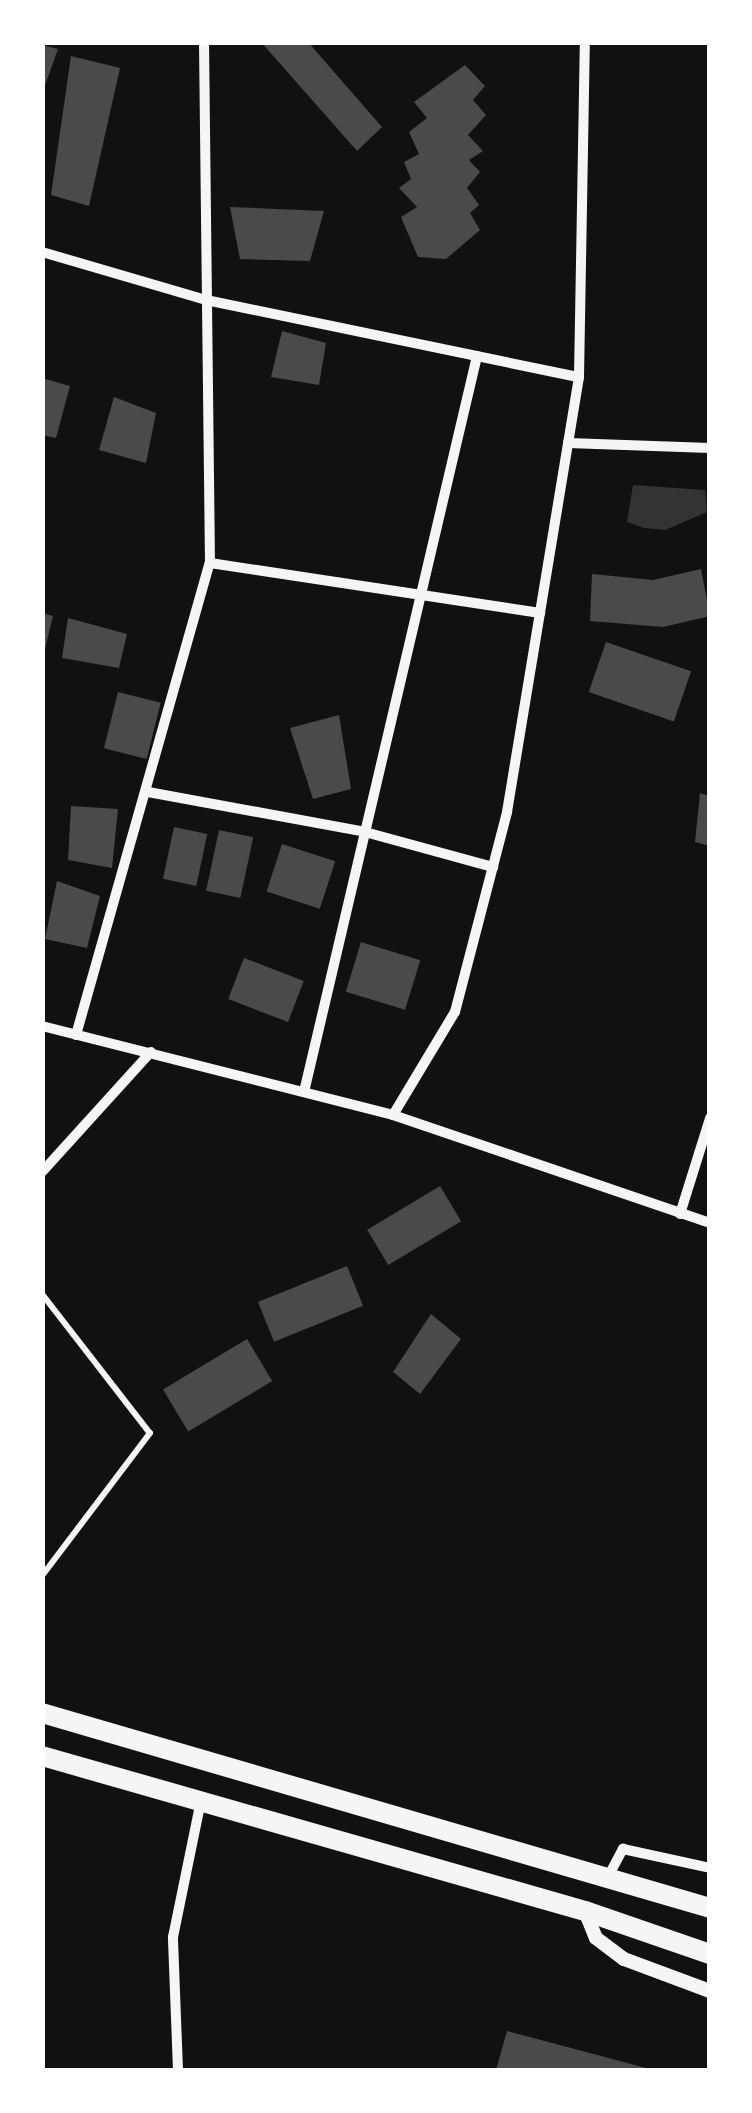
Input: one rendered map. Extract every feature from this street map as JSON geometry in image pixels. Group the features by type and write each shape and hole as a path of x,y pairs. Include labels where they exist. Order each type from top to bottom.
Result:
{"highway":[{"path":"42,1713 609,1875 710,1908"},
{"path":"42,1756 585,1911 710,1954"}],"street":[{"path":"76,1035 210,563 204,42"},
{"path":"394,1115 455,1012 492,867 540,612 578,377 585,42"},
{"path":"42,252 206,300 578,377"},
{"path":"304,1092 477,356"},
{"path":"568,443 710,448"},
{"path":"210,563 540,612"},
{"path":"148,792 365,832 492,867"},
{"path":"42,1026 394,1115 710,1223"},
{"path":"42,1172 151,1052"},
{"path":"680,1214 710,1118"},
{"path":"178,2070 172,1938 201,1801"},
{"path":"609,1875 624,1849 710,1868"},
{"path":"585,1911 596,1938 624,1959 710,1991"}],"lane":[{"path":"42,1294 150,1432 43,1571"}],"shaded area":[{"path":"633,485 705,490 707,512 665,530 627,522"}],"building":[{"path":"261,42 308,42 382,127 357,151"},
{"path":"42,45 58,49 43,91 42,91"},
{"path":"71,56 120,68 89,206 51,195"},
{"path":"465,65 485,86 473,100 486,115 468,135 483,151 469,160 480,172 467,188 479,205 470,213 480,230 446,259 418,257 401,217 417,207 399,188 411,179 404,162 419,154 409,132 427,118 414,102"},
{"path":"230,207 324,211 310,261 240,259"},
{"path":"282,331 326,343 319,385 271,377"},
{"path":"42,378 70,386 56,438 42,435"},
{"path":"114,397 156,413 146,463 99,450"},
{"path":"701,569 710,616 663,627 590,621 592,574 653,580"},
{"path":"42,613 53,616 44,653 42,653"},
{"path":"68,618 127,634 119,668 62,658"},
{"path":"606,642 691,671 674,721 589,692"},
{"path":"118,692 161,703 147,759 104,748"},
{"path":"339,715 351,789 313,799 290,728"},
{"path":"700,793 710,796 710,846 695,842"},
{"path":"71,806 118,809 112,868 68,860"},
{"path":"174,827 207,834 196,886 163,879"},
{"path":"219,830 253,837 240,898 206,891"},
{"path":"282,844 335,861 320,909 267,892"},
{"path":"57,881 100,896 87,948 45,939"},
{"path":"361,942 420,960 405,1010 346,992"},
{"path":"244,958 304,981 288,1022 228,999"},
{"path":"440,1186 461,1221 388,1265 367,1230"},
{"path":"347,1266 363,1306 274,1342 258,1302"},
{"path":"431,1314 461,1339 420,1394 393,1372"},
{"path":"247,1339 272,1381 188,1431 163,1389"},
{"path":"507,2031 650,2069 650,2070 496,2070"}]}
